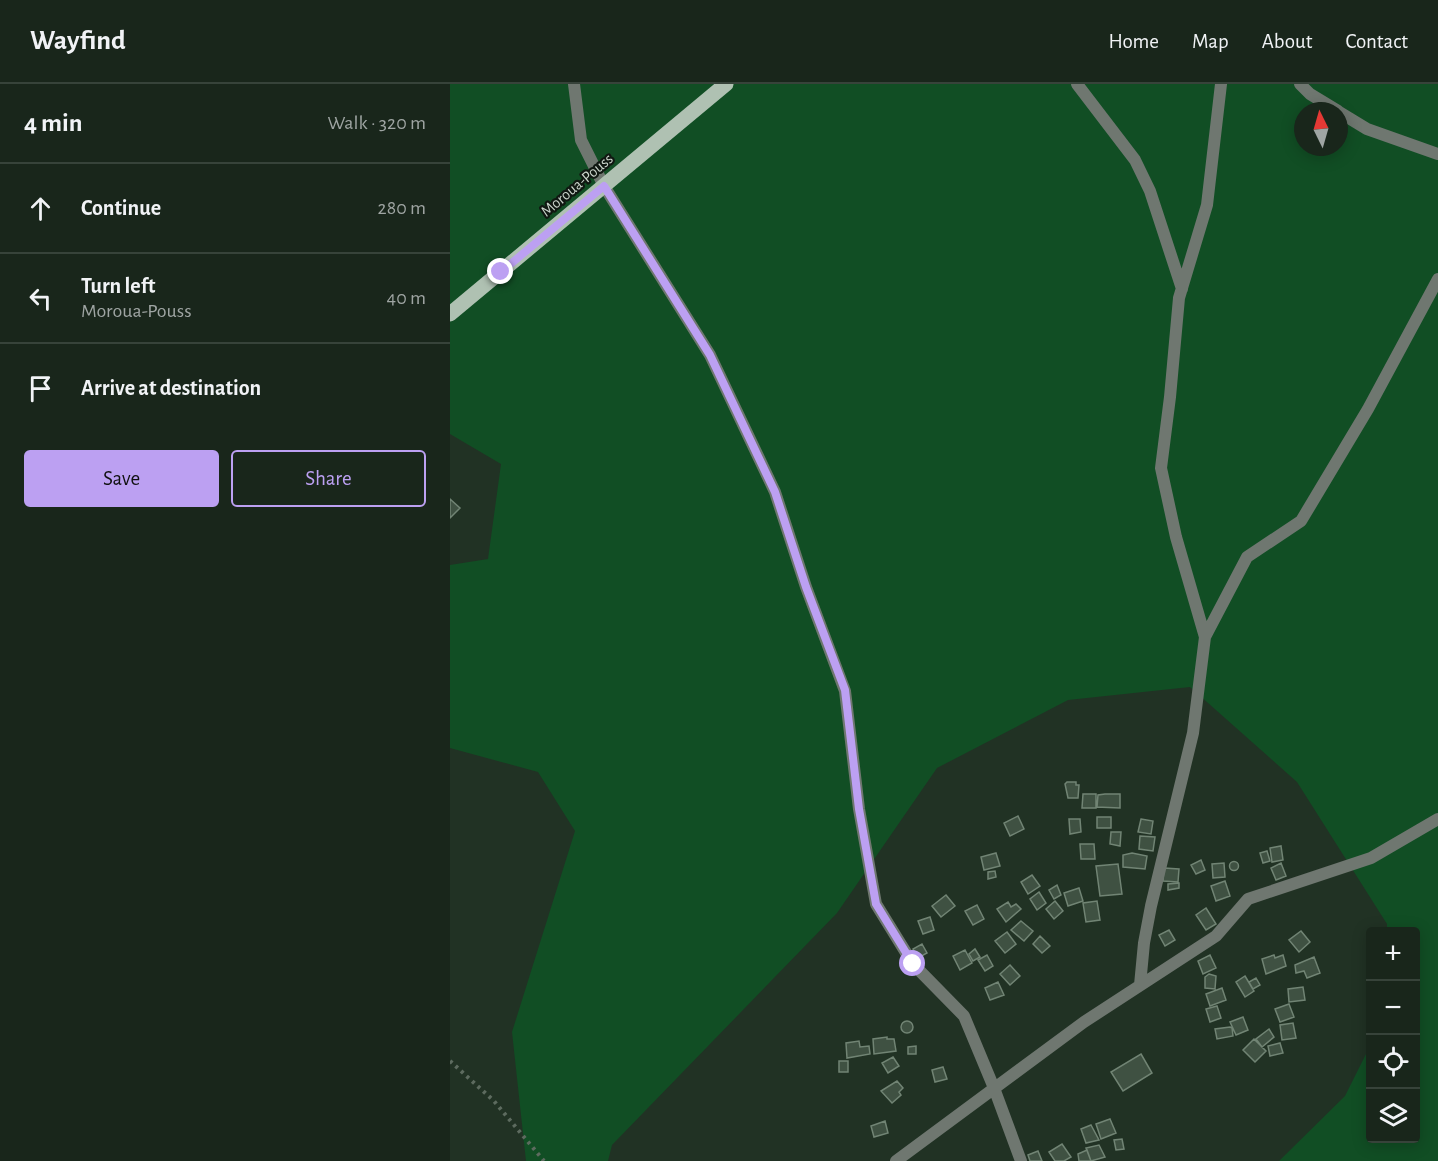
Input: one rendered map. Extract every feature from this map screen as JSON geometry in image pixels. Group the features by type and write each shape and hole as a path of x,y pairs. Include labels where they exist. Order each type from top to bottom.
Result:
{"main road":[{"name":"Moroua-Pouss","path":"450,314 726,84"}],"street":[{"path":"574,84 581,140 604,186 710,355 775,492 806,587 845,690 859,809 876,904 913,964 964,1016 1021,1161"},
{"path":"1077,84 1135,160 1150,191 1182,289"},
{"path":"1205,637 1176,537 1161,468 1179,298 1207,205 1221,84"},
{"path":"1300,84 1310,94 1324,102"},
{"path":"1348,117 1367,129 1438,154"},
{"path":"1140,985 1144,943 1151,906 1193,733 1205,637 1247,557 1301,521 1368,409 1438,279"},
{"path":"896,1161 1084,1022 1216,936 1248,899 1371,858 1438,819"}],"path":[{"path":"450,1061 494,1101 544,1161"}],"green space":[{"path":"450,84 1438,84 1438,1161 1279,1161 1345,1096 1366,1054 1366,1143 1420,1143 1420,927 1387,927 1297,782 1190,687 1068,700 937,768 837,913 612,1145 608,1161 526,1161 512,1032 575,831 538,772 450,748 450,565 488,559 501,464 450,434"}],"building":[{"path":"450,499 460,508 450,518"},
{"path":"1076,782 1076,785 1079,785 1078,798 1068,798 1065,784"},
{"path":"1083,794 1096,794 1096,808 1082,808"},
{"path":"1120,794 1120,808 1097,807 1098,795"},
{"path":"1018,816 1024,829 1010,836 1004,823"},
{"path":"1097,817 1111,817 1111,828 1097,828"},
{"path":"1069,819 1080,819 1081,832 1070,834"},
{"path":"1141,819 1153,821 1151,834 1138,832"},
{"path":"1111,832 1121,832 1120,846 1110,844"},
{"path":"1140,836 1155,837 1153,851 1139,849"},
{"path":"1080,844 1094,844 1095,859 1081,859"},
{"path":"1281,846 1283,860 1272,862 1270,848"},
{"path":"1267,851 1270,861 1263,863 1260,853"},
{"path":"996,853 1000,866 984,870 981,857"},
{"path":"1132,853 1147,856 1145,869 1123,867 1123,855"},
{"path":"1201,860 1205,870 1196,874 1191,865"},
{"path":"1234,862 1238,866 1234,870 1230,866"},
{"path":"1224,863 1225,877 1213,878 1212,864"},
{"path":"1281,863 1286,876 1276,880 1271,868"},
{"path":"1118,864 1122,894 1100,896 1096,866"},
{"path":"1164,868 1179,869 1178,882 1163,881"},
{"path":"995,871 996,877 988,879 988,872"},
{"path":"1032,875 1040,886 1028,894 1021,882"},
{"path":"1225,881 1230,896 1216,901 1211,886"},
{"path":"1179,883 1179,888 1168,890 1168,884"},
{"path":"1057,885 1061,895 1054,899 1049,890"},
{"path":"1079,888 1083,901 1068,906 1064,893"},
{"path":"1039,892 1046,903 1037,910 1030,899"},
{"path":"946,895 955,906 941,917 932,906"},
{"path":"1055,901 1063,911 1054,919 1046,909"},
{"path":"1097,901 1100,920 1086,922 1083,903"},
{"path":"1008,902 1011,907 1016,904 1021,909 1006,922 997,909"},
{"path":"977,905 984,919 973,925 965,911"},
{"path":"1206,908 1216,924 1206,930 1196,915"},
{"path":"930,917 934,930 923,934 918,921"},
{"path":"1021,921 1033,931 1024,941 1011,930"},
{"path":"1169,930 1175,940 1165,946 1159,935"},
{"path":"1301,931 1310,942 1299,952 1289,940"},
{"path":"1007,932 1016,944 1005,953 995,941"},
{"path":"1040,936 1050,946 1042,953 1033,944"},
{"path":"922,944 927,953 918,958 913,949"},
{"path":"975,949 980,957 973,961 969,954"},
{"path":"965,950 972,963 960,970 953,956"},
{"path":"987,955 993,966 985,971 978,960"},
{"path":"1210,955 1216,968 1203,974 1198,961"},
{"path":"1274,955 1275,958 1283,955 1286,966 1266,974 1262,959"},
{"path":"1314,957 1320,973 1307,978 1304,971 1296,973 1295,965"},
{"path":"1010,965 1020,976 1010,985 1000,974"},
{"path":"1209,974 1216,976 1215,989 1205,988 1205,977"},
{"path":"1245,976 1254,991 1245,997 1236,982"},
{"path":"1256,978 1260,985 1253,989 1249,982"},
{"path":"998,982 1004,995 990,1000 985,988"},
{"path":"1303,987 1305,1000 1289,1002 1288,989"},
{"path":"1222,988 1226,1000 1210,1006 1206,994"},
{"path":"1289,1004 1294,1017 1280,1022 1275,1009"},
{"path":"1217,1006 1221,1018 1210,1022 1206,1009"},
{"path":"1243,1017 1248,1030 1236,1035 1230,1022"},
{"path":"907,1021 913,1027 907,1033 901,1027"},
{"path":"1293,1023 1296,1038 1282,1040 1280,1025"},
{"path":"1230,1027 1233,1036 1217,1039 1215,1029"},
{"path":"1269,1029 1274,1037 1262,1047 1256,1039"},
{"path":"887,1037 887,1039 894,1039 896,1051 874,1054 873,1039"},
{"path":"1254,1039 1266,1051 1255,1062 1243,1050"},
{"path":"859,1041 860,1047 869,1046 870,1054 847,1058 846,1043"},
{"path":"1280,1043 1283,1053 1270,1056 1268,1046"},
{"path":"916,1046 916,1054 908,1054 908,1047"},
{"path":"1141,1054 1152,1073 1123,1091 1111,1072"},
{"path":"893,1057 899,1066 888,1073 882,1063"},
{"path":"839,1061 848,1061 848,1072 839,1072"},
{"path":"943,1067 947,1079 935,1082 932,1070"},
{"path":"897,1081 903,1088 899,1092 901,1095 892,1103 881,1091"},
{"path":"1110,1119 1116,1133 1101,1139 1096,1124"},
{"path":"885,1121 888,1133 874,1137 871,1126"},
{"path":"1091,1125 1099,1140 1086,1143 1081,1129"},
{"path":"1122,1139 1124,1149 1116,1150 1114,1140"},
{"path":"1062,1144 1071,1157 1064,1161 1055,1161 1049,1152"},
{"path":"1099,1145 1105,1157 1091,1161 1086,1148"},
{"path":"1087,1150 1091,1161 1079,1161 1078,1154"},
{"path":"1038,1151 1042,1161 1030,1161 1028,1155"}],"route":[{"path":"501,272 604,186 710,355 775,492 806,587 845,690 859,809 876,904 913,964"}]}
